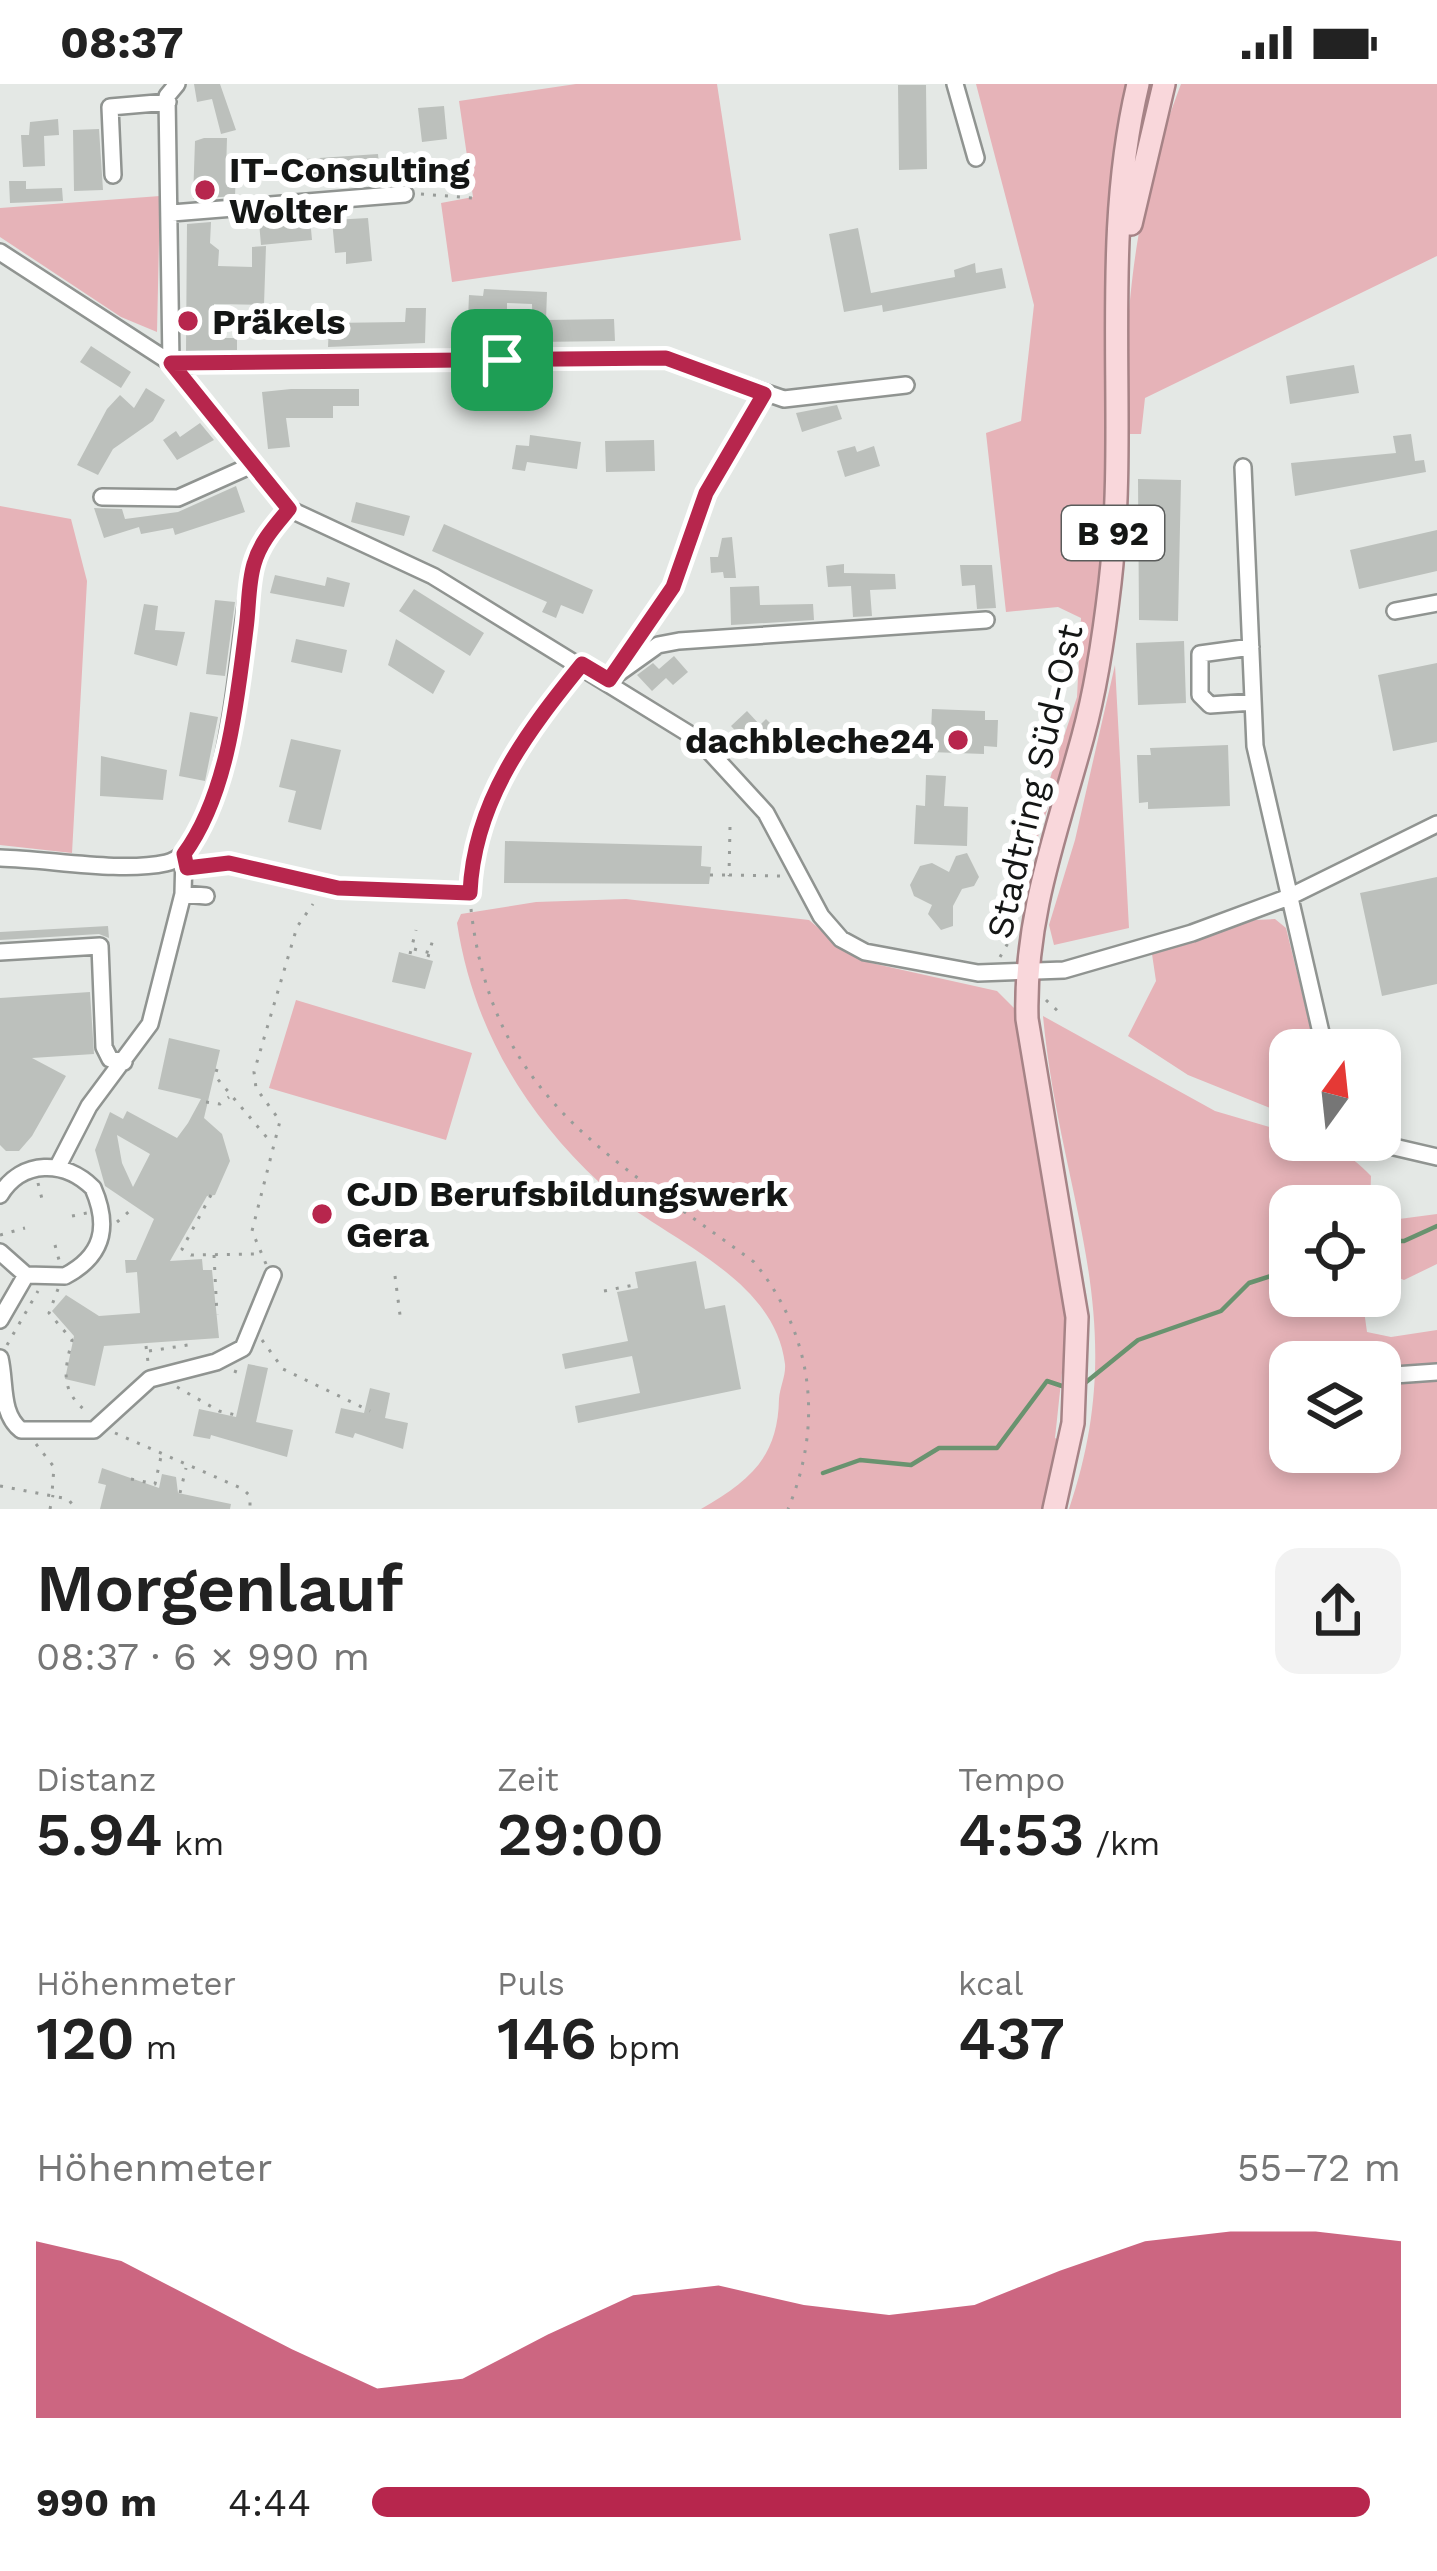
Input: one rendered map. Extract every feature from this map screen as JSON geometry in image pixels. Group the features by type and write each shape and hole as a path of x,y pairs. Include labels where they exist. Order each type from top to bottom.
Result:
{"main road":[{"name":"Stadtring Süd-Ost","path":"1054,1509 1072,1429 1078,1345 1070,1251 1027,1019 1026,973 1036,894 1100,665 1112,556 1121,179 1138,84"},
{"name":"Stadtring Süd-Ost","path":"1120,277 1164,84"}],"street":[{"path":"955,84 976,158"},
{"path":"112,176 110,107 169,92 171,363"},
{"path":"172,212 405,194"},
{"path":"0,252 171,363 289,509 433,576 609,680 699,740 766,813 821,916 841,939 865,952 977,973 1064,970 1192,933 1289,897 1437,824"},
{"path":"171,363 666,358 764,394 821,397 906,385"},
{"path":"609,680 673,587 689,531 764,394"},
{"path":"102,496 178,497 253,465"},
{"path":"1243,467 1255,746 1320,1029"},
{"path":"57,1168 89,1106 150,1024 183,894 185,861 222,761 239,686 253,565 264,539 289,509"},
{"path":"1395,611 1437,603"},
{"path":"609,680 658,645 679,641 986,620"},
{"path":"1251,647 1200,654 1200,694 1210,705 1253,702"},
{"path":"470,893 490,802 507,763 582,664"},
{"path":"0,858 185,861"},
{"path":"183,894 206,896"},
{"path":"0,952 100,946 104,1047 110,1059 124,1061"},
{"path":"1401,1149 1437,1157"},
{"path":"0,1195 26,1170 57,1168 81,1177 93,1188 104,1228 96,1252 64,1276 44,1280 26,1275 0,1252"},
{"path":"0,1437 28,1430 103,1426 150,1379 216,1362 243,1348 273,1274"},
{"path":"0,1320 26,1275"},
{"path":"0,1358 2,1413 28,1430"},
{"path":"1401,1375 1437,1372"}],"path":[{"path":"405,194 473,198"},
{"path":"729,875 730,827"},
{"path":"185,861 229,863 338,888 470,893 491,1009 508,1045 540,1089 585,1136 754,1262 775,1288 801,1348 810,1412 809,1442 788,1509"},
{"path":"710,874 802,876"},
{"path":"273,1274 252,1232 271,1163 271,1141 280,1121 256,1088 254,1072 297,927 313,904"},
{"path":"416,930 411,951 431,955 433,939"},
{"path":"217,1069 215,1076 230,1096 271,1141"},
{"path":"206,1102 220,1104 230,1096"},
{"path":"211,1195 182,1249 191,1255 261,1255"},
{"path":"104,1228 133,1208"},
{"path":"0,1235 25,1228"},
{"path":"214,1253 217,1315"},
{"path":"64,1276 49,1308 56,1325 72,1340 63,1374 69,1398 103,1426 248,1492 250,1509"},
{"path":"394,1276 400,1315"},
{"path":"0,1358 44,1280"},
{"path":"604,1291 634,1285"},
{"path":"256,1322 267,1352 283,1369 370,1411"},
{"path":"188,1345 147,1349 150,1379 240,1416"},
{"path":"56,1377 63,1374"},
{"path":"28,1430 39,1452 54,1467 50,1509"},
{"path":"130,1479 155,1484 162,1450"},
{"path":"180,1493 187,1466"},
{"path":"0,1486 68,1498 76,1509"}],"shaded area":[{"path":"576,84 717,84 741,240 452,282 441,203 473,197 459,101"},
{"path":"976,84 1129,84 1108,536 1087,694 1032,854 1021,866 1077,697 1081,618 1058,607 1006,612 986,433 1021,421 1034,305"},
{"path":"1181,84 1437,84 1437,256 1145,398 1141,434 1124,434 1135,256 1152,173"},
{"path":"160,196 157,332 121,317 0,237 0,208"},
{"path":"0,506 71,519 87,581 72,853 0,845"},
{"path":"1115,665 1129,928 1054,945 1049,925 1075,840"},
{"path":"626,899 809,920 846,951 871,963 997,991 1015,1009 1067,1326 1055,1438 1061,1441 1044,1509 701,1509 747,1477 767,1452 785,1368 776,1332 737,1281 624,1203 547,1127 489,1032 457,923 461,914 536,902"},
{"path":"1275,919 1286,928 1311,1029 1269,1029 1269,1108 1188,1075 1128,1036 1156,981 1152,954 1255,920"},
{"path":"296,1000 472,1053 446,1140 269,1088"},
{"path":"1043,1016 1215,1111 1269,1127 1269,1161 1355,1161 1371,1176 1371,1185 1269,1185 1269,1317 1365,1317 1367,1332 1391,1337 1437,1330 1437,1509 1069,1509 1087,1441 1095,1378 1087,1260"},
{"path":"1437,1214 1437,1264 1404,1280 1401,1279 1401,1219"}],"building":[{"path":"194,84 220,84 236,130 221,134 212,99 197,102"},
{"path":"898,85 926,85 927,169 899,170"},
{"path":"444,106 447,139 422,142 418,108"},
{"path":"58,119 59,135 44,136 45,166 23,167 21,135 29,135 30,122"},
{"path":"99,129 103,190 74,191 73,130"},
{"path":"227,138 226,172 236,172 235,196 193,199 195,141"},
{"path":"378,154 380,176 291,182 290,160"},
{"path":"9,181 26,181 26,189 62,188 63,201 10,203"},
{"path":"310,218 312,240 261,245 259,222"},
{"path":"368,218 372,261 346,264 346,252 335,253 332,220"},
{"path":"211,222 210,243 219,250 218,266 252,267 252,247 266,246 264,305 214,304 213,338 237,338 237,350 186,351 187,224"},
{"path":"858,228 871,293 955,277 954,270 975,263 976,273 1002,268 1006,288 883,312 882,305 844,312 829,234"},
{"path":"484,289 547,292 546,320 614,319 615,341 533,342 532,304 507,303 507,341 455,342 455,319 468,319 469,295 483,296"},
{"path":"406,308 426,308 425,343 328,347 329,323 405,322"},
{"path":"91,346 131,372 121,388 80,362"},
{"path":"1354,365 1359,393 1290,404 1286,376"},
{"path":"146,388 165,400 153,421 113,449 98,475 77,465 107,409 120,395 134,408"},
{"path":"359,389 359,406 333,406 333,418 286,418 290,447 268,449 262,392"},
{"path":"837,405 842,419 802,432 796,413"},
{"path":"200,423 214,440 177,460 163,440 176,431 180,437"},
{"path":"1411,434 1415,461 1424,460 1426,472 1295,496 1291,463 1396,453 1393,436"},
{"path":"530,435 581,442 577,469 527,462 525,471 512,469 516,445 529,446"},
{"path":"654,440 655,471 606,472 605,441"},
{"path":"855,446 857,452 874,446 880,466 845,477 837,451"},
{"path":"1138,479 1181,480 1178,621 1139,620"},
{"path":"236,486 245,512 175,535 173,528 141,534 139,527 104,538 94,508 122,509 125,519 178,512"},
{"path":"356,502 410,516 404,536 351,522"},
{"path":"444,524 593,590 583,614 561,605 556,618 542,612 547,602 432,551"},
{"path":"1437,530 1437,571 1359,589 1350,550"},
{"path":"732,537 736,578 724,578 723,572 711,573 710,557 718,557 722,538"},
{"path":"844,564 844,573 895,574 896,589 870,590 872,616 853,617 851,586 828,587 826,566"},
{"path":"960,565 992,565 996,608 977,609 975,585 962,586"},
{"path":"275,575 325,586 327,577 350,583 344,607 270,593"},
{"path":"759,586 760,605 813,604 814,620 731,625 730,587"},
{"path":"414,589 484,633 470,656 399,611"},
{"path":"215,600 235,602 225,676 206,674"},
{"path":"144,604 158,606 155,630 185,632 177,666 134,654"},
{"path":"296,639 347,650 342,673 291,662"},
{"path":"396,639 445,671 433,694 388,665"},
{"path":"1184,641 1186,703 1138,705 1136,643"},
{"path":"674,656 688,672 673,685 666,678 652,691 637,675 653,663 659,669"},
{"path":"1437,663 1437,742 1393,751 1378,675"},
{"path":"932,709 985,711 985,720 998,720 997,747 984,746 984,754 930,752"},
{"path":"747,711 760,725 766,719 777,730 754,751 731,726"},
{"path":"190,712 218,717 205,781 179,776"},
{"path":"291,739 341,750 321,830 288,822 296,791 279,787"},
{"path":"1228,745 1230,806 1148,809 1148,802 1139,803 1137,755 1151,755 1150,748"},
{"path":"101,756 167,770 163,800 100,796"},
{"path":"926,775 946,776 944,806 968,807 967,846 914,844 916,805 925,806"},
{"path":"505,841 702,846 701,866 711,867 709,884 504,883"},
{"path":"967,853 979,877 974,886 962,889 953,906 953,926 941,930 928,914 932,905 914,896 910,885 920,866 932,863 949,872 956,856"},
{"path":"1437,877 1437,984 1382,996 1360,893"},
{"path":"108,926 109,938 99,934 0,940 0,932"},
{"path":"399,952 433,961 425,989 392,982"},
{"path":"90,992 94,1054 32,1058 66,1076 32,1136 19,1151 6,1151 0,1145 0,998"},
{"path":"169,1038 220,1050 204,1118 222,1134 230,1161 215,1195 207,1196 170,1261 202,1259 203,1270 212,1270 219,1338 104,1346 95,1386 65,1379 74,1336 52,1311 66,1295 99,1316 140,1313 137,1272 126,1273 125,1260 136,1260 154,1219 105,1186 95,1150 110,1112 123,1119 127,1111 177,1138 201,1099 158,1089","holes":["117,1135 150,1154 133,1187"]},
{"path":"696,1261 705,1309 725,1305 741,1389 578,1423 575,1406 640,1393 632,1356 565,1369 562,1354 628,1341 617,1292 638,1288 635,1272"},
{"path":"248,1364 268,1368 256,1422 293,1430 287,1457 211,1435 210,1439 193,1436 199,1409 236,1417"},
{"path":"370,1388 390,1393 385,1418 408,1423 403,1449 355,1433 353,1438 335,1433 341,1408 364,1413"},
{"path":"102,1468 159,1488 162,1474 176,1477 178,1493 231,1504 230,1509 100,1509 106,1485 98,1483"}],"waterway":[{"path":"1401,1241 1437,1226"},
{"path":"1085,1383 1138,1340 1221,1311 1249,1283 1269,1277"},
{"path":"823,1473 860,1460 911,1465 939,1448 997,1448 1047,1381 1068,1388"}],"place":[{"name":"IT-Consulting Wolter","path":"205,190"},
{"name":"Präkels","path":"188,321"},
{"name":"dachbleche24","path":"958,740"},
{"name":"CJD Berufsbildungswerk Gera","path":"322,1214"}],"route":[{"path":"666,358 764,394 706,493 673,587 609,680 582,664 516,748 490,802 472,867 470,893 338,888 229,863 187,868 184,854 197,836 222,761 239,686 253,565 264,539 289,509 171,363 502,360 666,358"}]}
